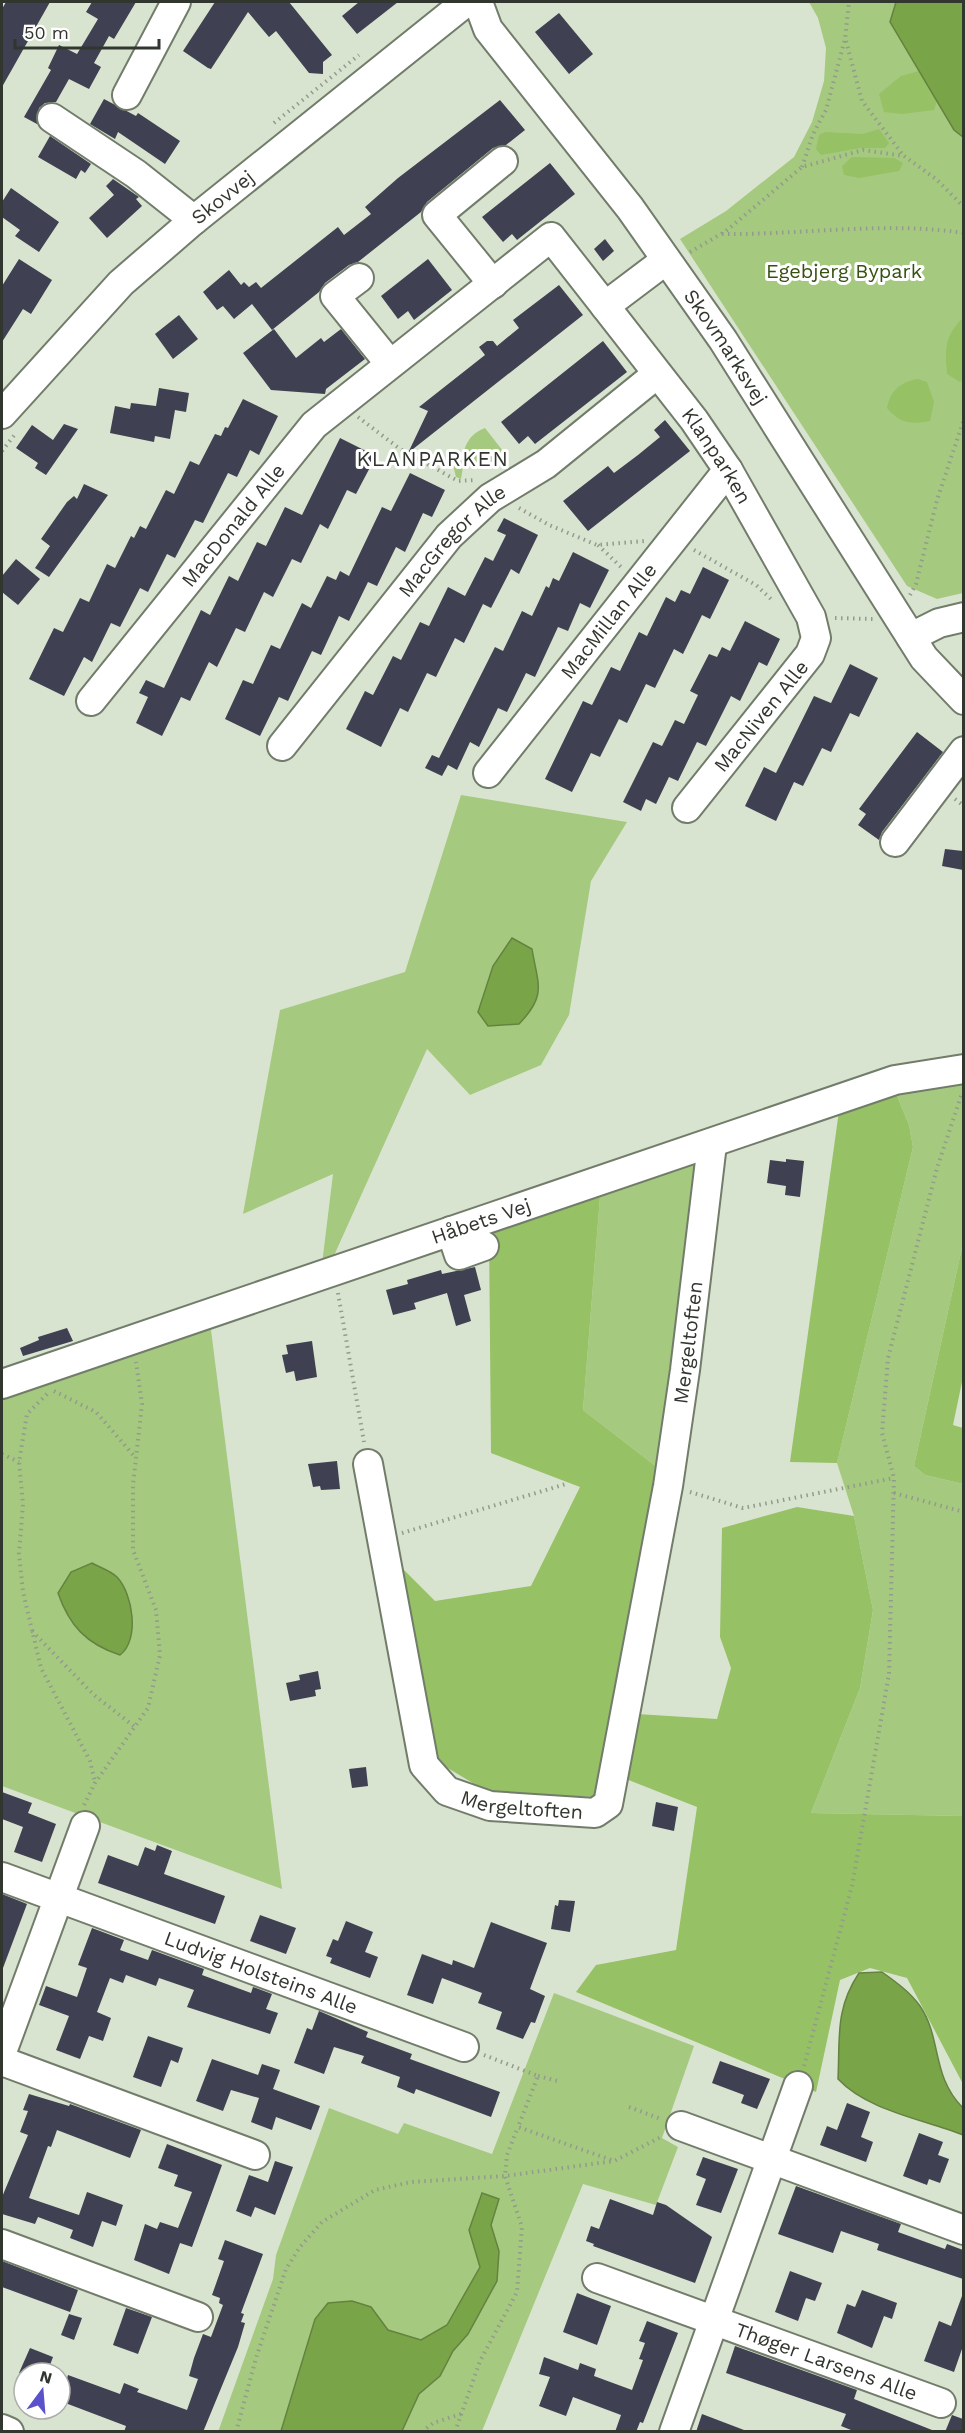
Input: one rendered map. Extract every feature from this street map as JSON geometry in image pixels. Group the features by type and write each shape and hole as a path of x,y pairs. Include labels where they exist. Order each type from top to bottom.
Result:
{"street":[{"path":"127,95 176,2"},
{"name":"Skovvej","path":"7,414 121,284 194,220 466,2"},
{"name":"Skovmarksvej","path":"478,2 488,29 630,208 723,340 924,658 963,700"},
{"path":"52,118 136,174 194,220"},
{"path":"493,284 436,215 503,161"},
{"name":"MacDonald Alle","path":"91,701 314,425 551,237"},
{"name":"Klanparken","path":"551,237 694,420 728,470 812,617"},
{"path":"605,306 666,260"},
{"path":"359,278 335,296 390,364"},
{"name":"MacGregor Alle","path":"282,746 449,536 490,498 546,464 657,374"},
{"name":"MacMillan Alle","path":"488,773 728,470"},
{"name":"MacNiven Alle","path":"687,808 810,654 816,638 812,617"},
{"path":"911,637 939,623 963,617"},
{"path":"895,842 963,751"},
{"name":"Håbets Vej","path":"2,1384 895,1080 963,1069"},
{"name":"Mergeltoften","path":"368,1464 424,1765 447,1791 490,1806 595,1813 608,1804 668,1486 685,1370 712,1144"},
{"path":"451,1231 459,1255 484,1246"},
{"path":"2,2052 85,1826"},
{"name":"Ludvig Holsteins Alle","path":"2,1877 464,2047"},
{"path":"2,2061 255,2155"},
{"name":"Thøger Larsens Alle","path":"674,2432 798,2086"},
{"path":"681,2126 963,2230"},
{"path":"2,2244 198,2317"},
{"name":"Thøger Larsens Alle","path":"597,2278 941,2403"},
{"path":"2,2429 9,2432"}],"path":[{"path":"802,167 813,134 826,110 845,39 849,2"},
{"path":"845,39 862,101 904,156 936,179 963,207"},
{"path":"666,260 696,250 721,234 802,167 863,150 904,156"},
{"path":"721,234 780,235 850,229 963,233"},
{"path":"342,403 400,448 447,476 458,481 496,478 503,491 531,515 597,545 638,585"},
{"path":"2,451 7,414"},
{"path":"812,617 882,620 905,603 916,584 937,500 963,418"},
{"path":"597,545 673,540 756,585 779,607"},
{"path":"798,2086 852,1886 889,1674 894,1478 882,1433 888,1358 938,1168 963,1086"},
{"path":"334,1271 368,1464"},
{"path":"85,1826 81,1812 95,1783 148,1708 160,1655 156,1610 133,1550 136,1458 142,1404 133,1340"},
{"path":"61,1364 51,1390 27,1414 19,1462 22,1504 19,1554 23,1592 41,1668 90,1761 95,1783"},
{"path":"51,1390 96,1412 136,1458"},
{"path":"2,1454 19,1462"},
{"path":"668,1486 743,1508 894,1478"},
{"path":"381,1539 566,1484"},
{"path":"894,1493 963,1512"},
{"path":"32,1630 94,1695 135,1727"},
{"path":"464,2047 538,2076 558,2081"},
{"path":"454,2432 480,2361 517,2292 522,2227 505,2176 507,2155 538,2076"},
{"path":"629,2107 681,2126"},
{"path":"236,2432 256,2358 286,2269 300,2247 322,2222 375,2190 411,2182 505,2176 614,2161 681,2126"},
{"path":"518,2127 614,2161"},
{"path":"422,2432 433,2423 461,2414"}],"green space":[{"name":"Egebjerg Bypark","path":"809,2 963,2 963,593 937,599 907,586 680,239 726,211 794,157 812,122 824,81 826,48 818,18"},
{"path":"485,428 503,451 503,457 491,467 477,463 467,465 463,467 461,479 456,477 453,465 462,461 464,450 471,437"},
{"path":"461,795 627,822 591,881 569,1015 541,1065 470,1095 427,1049 332,1260 322,1264 333,1174 243,1214 280,1010 405,972"},
{"path":"963,1084 963,1243 914,1466 925,1475 963,1484 963,1816 811,1813 860,1688 873,1610 854,1516 837,1463 913,1147 909,1125 895,1091"},
{"path":"698,1159 658,1468 583,1410 600,1197"},
{"path":"210,1322 282,1889 2,1786 2,1389"},
{"path":"554,1993 694,2046 662,2138 678,2147 656,2205 583,2184 482,2431 218,2432 273,2279 276,2255 329,2108 398,2134 404,2123 492,2154"}],"shaded area":[{"path":"896,2 963,2 963,137 954,130 890,22"},
{"path":"919,71 937,101 934,110 902,114 884,112 879,94 901,76"},
{"path":"879,129 889,143 885,148 860,148 821,155 816,149 819,135 825,132 863,134"},
{"path":"852,157 894,158 903,163 899,171 859,178 844,175 842,166"},
{"path":"963,318 964,379 960,382 947,374 946,350 952,331"},
{"path":"918,379 927,382 934,402 930,421 906,422 896,417 887,408 888,402 897,388 906,382"},
{"path":"512,938 532,949 538,981 537,997 528,1014 519,1024 488,1026 478,1012 493,966"},
{"path":"895,1091 909,1125 913,1147 837,1463 790,1462 839,1111"},
{"path":"600,1197 583,1410 658,1468 599,1797 491,1794 436,1761 400,1566 435,1601 531,1586 580,1487 491,1453 489,1230"},
{"path":"963,1243 963,1377 953,1425 963,1428 963,1484 925,1475 914,1466"},
{"path":"797,1507 854,1516 873,1610 860,1688 811,1813 963,1816 963,2084 907,1978 870,1968 840,1980 816,2092 576,1992 596,1965 676,1950 697,1807 626,1779 637,1714 717,1719 731,1668 720,1637 722,1528"},
{"path":"92,1563 117,1577 127,1594 132,1628 126,1648 120,1655 98,1645 80,1632 73,1624 58,1593 71,1572"},
{"path":"882,1972 912,1996 927,2018 946,2083 963,2108 963,2135 880,2107 850,2090 838,2079 840,2024 851,1986 859,1973"},
{"path":"482,2193 499,2199 491,2225 499,2251 497,2281 468,2334 453,2351 440,2376 419,2394 402,2431 281,2431 315,2319 328,2303 352,2301 371,2307 388,2330 421,2340 447,2325 480,2267 469,2230"}],"building":[{"path":"6,2 50,2 2,87 2,9"},
{"path":"92,2 136,2 114,39 109,36 94,63 101,67 89,89 69,79 56,102 45,103 39,108 37,124 24,117 51,70 48,68 59,45 77,54 98,19 86,12"},
{"path":"215,2 289,2 332,55 323,62 323,74 309,73 276,31 269,37 248,12 211,69 208,68 183,51"},
{"path":"359,2 398,2 357,34 342,16"},
{"path":"559,13 593,54 569,74 535,32"},
{"path":"104,99 136,116 138,113 180,141 165,164 118,132 115,139 90,124"},
{"path":"500,100 525,130 506,145 493,148 427,202 421,212 358,262 349,265 325,283 319,292 272,330 252,304 234,319 223,306 217,310 203,292 229,270 241,285 244,282 249,287 256,282 261,288 338,227 344,235 371,214 365,207 398,178"},
{"path":"50,136 91,164 85,173 81,170 76,179 38,157"},
{"path":"550,163 575,194 517,240 512,234 503,242 482,217"},
{"path":"113,179 139,197 136,199 142,206 107,238 89,218 114,195 106,186"},
{"path":"11,188 59,222 39,252 15,236 20,230 2,217 2,202"},
{"path":"605,239 614,251 603,261 594,249"},
{"path":"19,259 52,280 31,314 23,309 2,342 2,286"},
{"path":"428,259 452,290 414,320 408,311 398,319 381,296"},
{"path":"559,285 583,315 408,453 428,411 419,407 485,355 479,347 487,341 493,341 497,346 519,328 513,320"},
{"path":"179,315 198,339 173,359 155,334"},
{"path":"274,329 296,358 321,338 324,342 341,329 365,359 326,389 325,394 271,390 243,353"},
{"path":"603,341 627,372 535,444 528,436 519,444 501,422"},
{"path":"159,388 189,393 186,412 175,410 170,439 155,436 154,442 110,433 115,406 130,409 131,403 156,406"},
{"path":"243,399 278,416 259,455 250,450 237,477 228,473 203,523 195,520 175,558 167,554 148,592 140,588 120,627 111,623 92,662 84,657 64,696 29,679 54,628 63,632 80,598 89,602 107,564 115,568 131,536 134,538 140,526 146,529 166,490 174,494 190,461 199,465 215,434 221,436 225,427 228,428"},
{"path":"665,420 690,451 588,531 563,501 608,466 614,473 638,455 660,437 654,430"},
{"path":"64,424 78,429 46,475 35,468 38,463 16,448 32,425 53,440"},
{"path":"340,438 376,456 356,494 347,490 328,529 320,524 301,563 292,559 273,597 264,592 245,632 236,628 217,667 209,662 190,701 181,697 162,736 136,723 148,697 139,693 146,680 164,688 201,610 210,615 229,576 238,581 257,542 266,546 285,507 302,515"},
{"path":"410,473 445,490 432,517 423,513 405,552 396,547 377,586 368,582 349,621 339,616 321,655 312,651 288,701 279,697 260,736 225,719 243,680 253,684 271,645 280,649 302,603 311,608 327,576 336,580 340,571 349,576 382,507 391,511"},
{"path":"84,484 108,495 49,577 35,568 50,546 41,539 67,502 74,496 77,499"},
{"path":"504,518 538,535 519,574 511,569 491,608 483,604 464,643 455,638 436,677 427,673 408,712 400,708 381,747 346,729 365,691 373,695 393,656 401,660 420,622 429,626 448,587 465,596 485,557 493,561 506,535 497,531"},
{"path":"573,552 609,570 590,608 580,603 568,631 558,627 535,677 526,673 507,712 498,708 479,747 470,742 457,770 448,765 442,776 425,768 432,755 439,758 495,647 503,651 522,611 532,616 546,586 549,588 553,578 559,581"},
{"path":"16,559 40,579 18,605 2,592 2,576"},
{"path":"703,567 729,580 710,619 702,615 683,654 674,649 655,688 646,684 627,723 619,719 600,757 591,753 572,792 545,779 583,701 592,705 611,667 620,671 639,632 647,636 666,597 675,602 681,590 690,594"},
{"path":"745,621 780,639 767,666 759,662 740,701 731,696 706,746 697,742 678,781 669,777 656,804 646,799 641,811 623,802 653,742 662,746 675,720 684,724 698,695 690,691 709,654 717,657 722,647 730,651"},
{"path":"850,664 878,678 859,717 850,713 831,752 822,748 803,786 794,782 776,821 745,806 764,767 776,773 814,696 831,703"},
{"path":"917,732 943,752 882,832 879,840 858,825 866,814 859,809"},
{"path":"945,849 963,851 963,870 942,866"},
{"path":"786,1159 804,1161 800,1197 785,1195 786,1186 767,1183 770,1160 786,1162"},
{"path":"475,1267 481,1290 464,1295 471,1321 456,1326 447,1293 414,1303 416,1309 393,1315 386,1290 408,1284 407,1280 441,1270 442,1274"},
{"path":"67,1328 73,1341 23,1356 20,1348 39,1340 38,1337"},
{"path":"312,1341 317,1377 296,1381 294,1371 286,1373 282,1355 288,1354 286,1345"},
{"path":"337,1461 340,1489 321,1490 320,1486 313,1487 308,1464"},
{"path":"318,1671 321,1689 315,1690 316,1696 290,1701 286,1683 300,1680 299,1675"},
{"path":"366,1767 368,1786 352,1788 349,1769"},
{"path":"2,1792 32,1803 28,1813 56,1824 42,1862 14,1852 23,1827 2,1819"},
{"path":"656,1802 678,1807 674,1831 652,1826"},
{"path":"157,1845 172,1851 164,1874 225,1896 215,1924 98,1883 108,1855 138,1866 145,1847 155,1851"},
{"path":"2,1894 27,1904 3,1968 2,1968"},
{"path":"559,1900 575,1901 570,1932 551,1929 555,1905 558,1906"},
{"path":"260,1915 296,1928 286,1954 250,1941"},
{"path":"346,1921 373,1932 365,1952 378,1957 370,1978 330,1963 332,1958 326,1956 333,1939 338,1941"},
{"path":"491,1922 547,1943 530,1989 545,1996 535,2023 531,2022 523,2039 496,2029 502,2012 478,2003 482,1993 442,1978 433,2004 407,1995 422,1954 452,1965 453,1960 474,1968"},
{"path":"92,1928 124,1940 120,1950 148,1960 152,1950 204,1969 202,1975 251,1993 253,1987 272,1994 266,2009 278,2013 270,2034 187,2007 194,1990 159,1978 156,1986 126,1975 123,1983 110,1978 97,2012 111,2018 103,2041 89,2036 80,2059 56,2050 69,2016 39,2005 46,1986 77,1997 87,1968 78,1965"},
{"path":"319,2011 368,2032 366,2037 412,2054 410,2059 500,2092 491,2117 416,2089 414,2094 397,2087 400,2077 361,2063 364,2056 334,2047 324,2074 294,2063 307,2028 312,2030"},
{"path":"148,2036 183,2048 178,2063 171,2060 161,2087 133,2077"},
{"path":"212,2059 258,2075 262,2064 280,2070 273,2089 320,2106 311,2130 276,2117 272,2130 251,2122 259,2098 231,2090 223,2111 196,2101"},
{"path":"720,2061 770,2079 757,2109 741,2103 744,2095 712,2083"},
{"path":"29,2094 69,2106 70,2104 141,2130 130,2158 57,2130 51,2147 48,2146 29,2198 79,2215 87,2192 123,2205 116,2226 102,2221 93,2247 70,2238 73,2230 38,2217 35,2224 2,2214 2,2197 28,2135 20,2132 28,2111 23,2110"},
{"path":"847,2103 870,2112 861,2137 873,2142 866,2162 820,2145 827,2126 837,2130"},
{"path":"919,2133 943,2142 938,2155 949,2159 940,2183 929,2179 927,2185 903,2176"},
{"path":"167,2144 222,2165 192,2247 180,2243 169,2274 134,2260 145,2224 157,2229 160,2222 178,2228 192,2192 174,2186 178,2175 158,2168"},
{"path":"703,2157 738,2169 721,2213 696,2205 706,2179 696,2175"},
{"path":"275,2161 293,2167 275,2215 255,2207 251,2217 236,2211 249,2175 268,2182"},
{"path":"796,2186 901,2224 898,2232 945,2249 947,2244 963,2250 963,2279 877,2250 879,2244 841,2231 833,2253 778,2234"},
{"path":"610,2199 653,2215 657,2202 666,2205 712,2237 695,2283 593,2246 594,2244 586,2241 591,2226 599,2229"},
{"path":"225,2240 263,2254 241,2313 244,2314 241,2322 245,2323 238,2347 203,2432 124,2432 126,2426 72,2406 72,2376 120,2394 124,2383 139,2389 137,2392 187,2410 198,2379 189,2376 194,2358 203,2334 211,2337 223,2305 219,2303 220,2298 212,2295 224,2261 218,2259"},
{"path":"2,2261 78,2290 70,2312 2,2287"},
{"path":"790,2271 822,2283 815,2301 806,2298 798,2321 775,2312"},
{"path":"862,2290 897,2303 892,2319 884,2316 872,2348 837,2333 847,2304 855,2307"},
{"path":"577,2293 611,2306 597,2345 563,2332"},
{"path":"962,2296 963,2346 954,2372 924,2361 939,2321 951,2326"},
{"path":"126,2308 152,2317 138,2354 113,2345"},
{"path":"69,2314 82,2318 74,2340 61,2335"},
{"path":"647,2321 678,2333 643,2423 640,2422 636,2432 615,2432 621,2415 573,2397 566,2416 539,2406 550,2377 539,2374 544,2357 578,2370 580,2363 596,2369 594,2376 632,2390 643,2360 639,2359 645,2343 639,2341"},
{"path":"735,2346 857,2390 854,2399 937,2432 856,2432 841,2426 846,2414 726,2373"},
{"path":"30,2348 53,2357 52,2361 24,2361"},
{"path":"702,2414 744,2430 744,2432 696,2432"},
{"path":"952,2415 963,2419 963,2432 945,2432"}],"district":[{"name":"KLANPARKEN","path":"433,458"}]}
